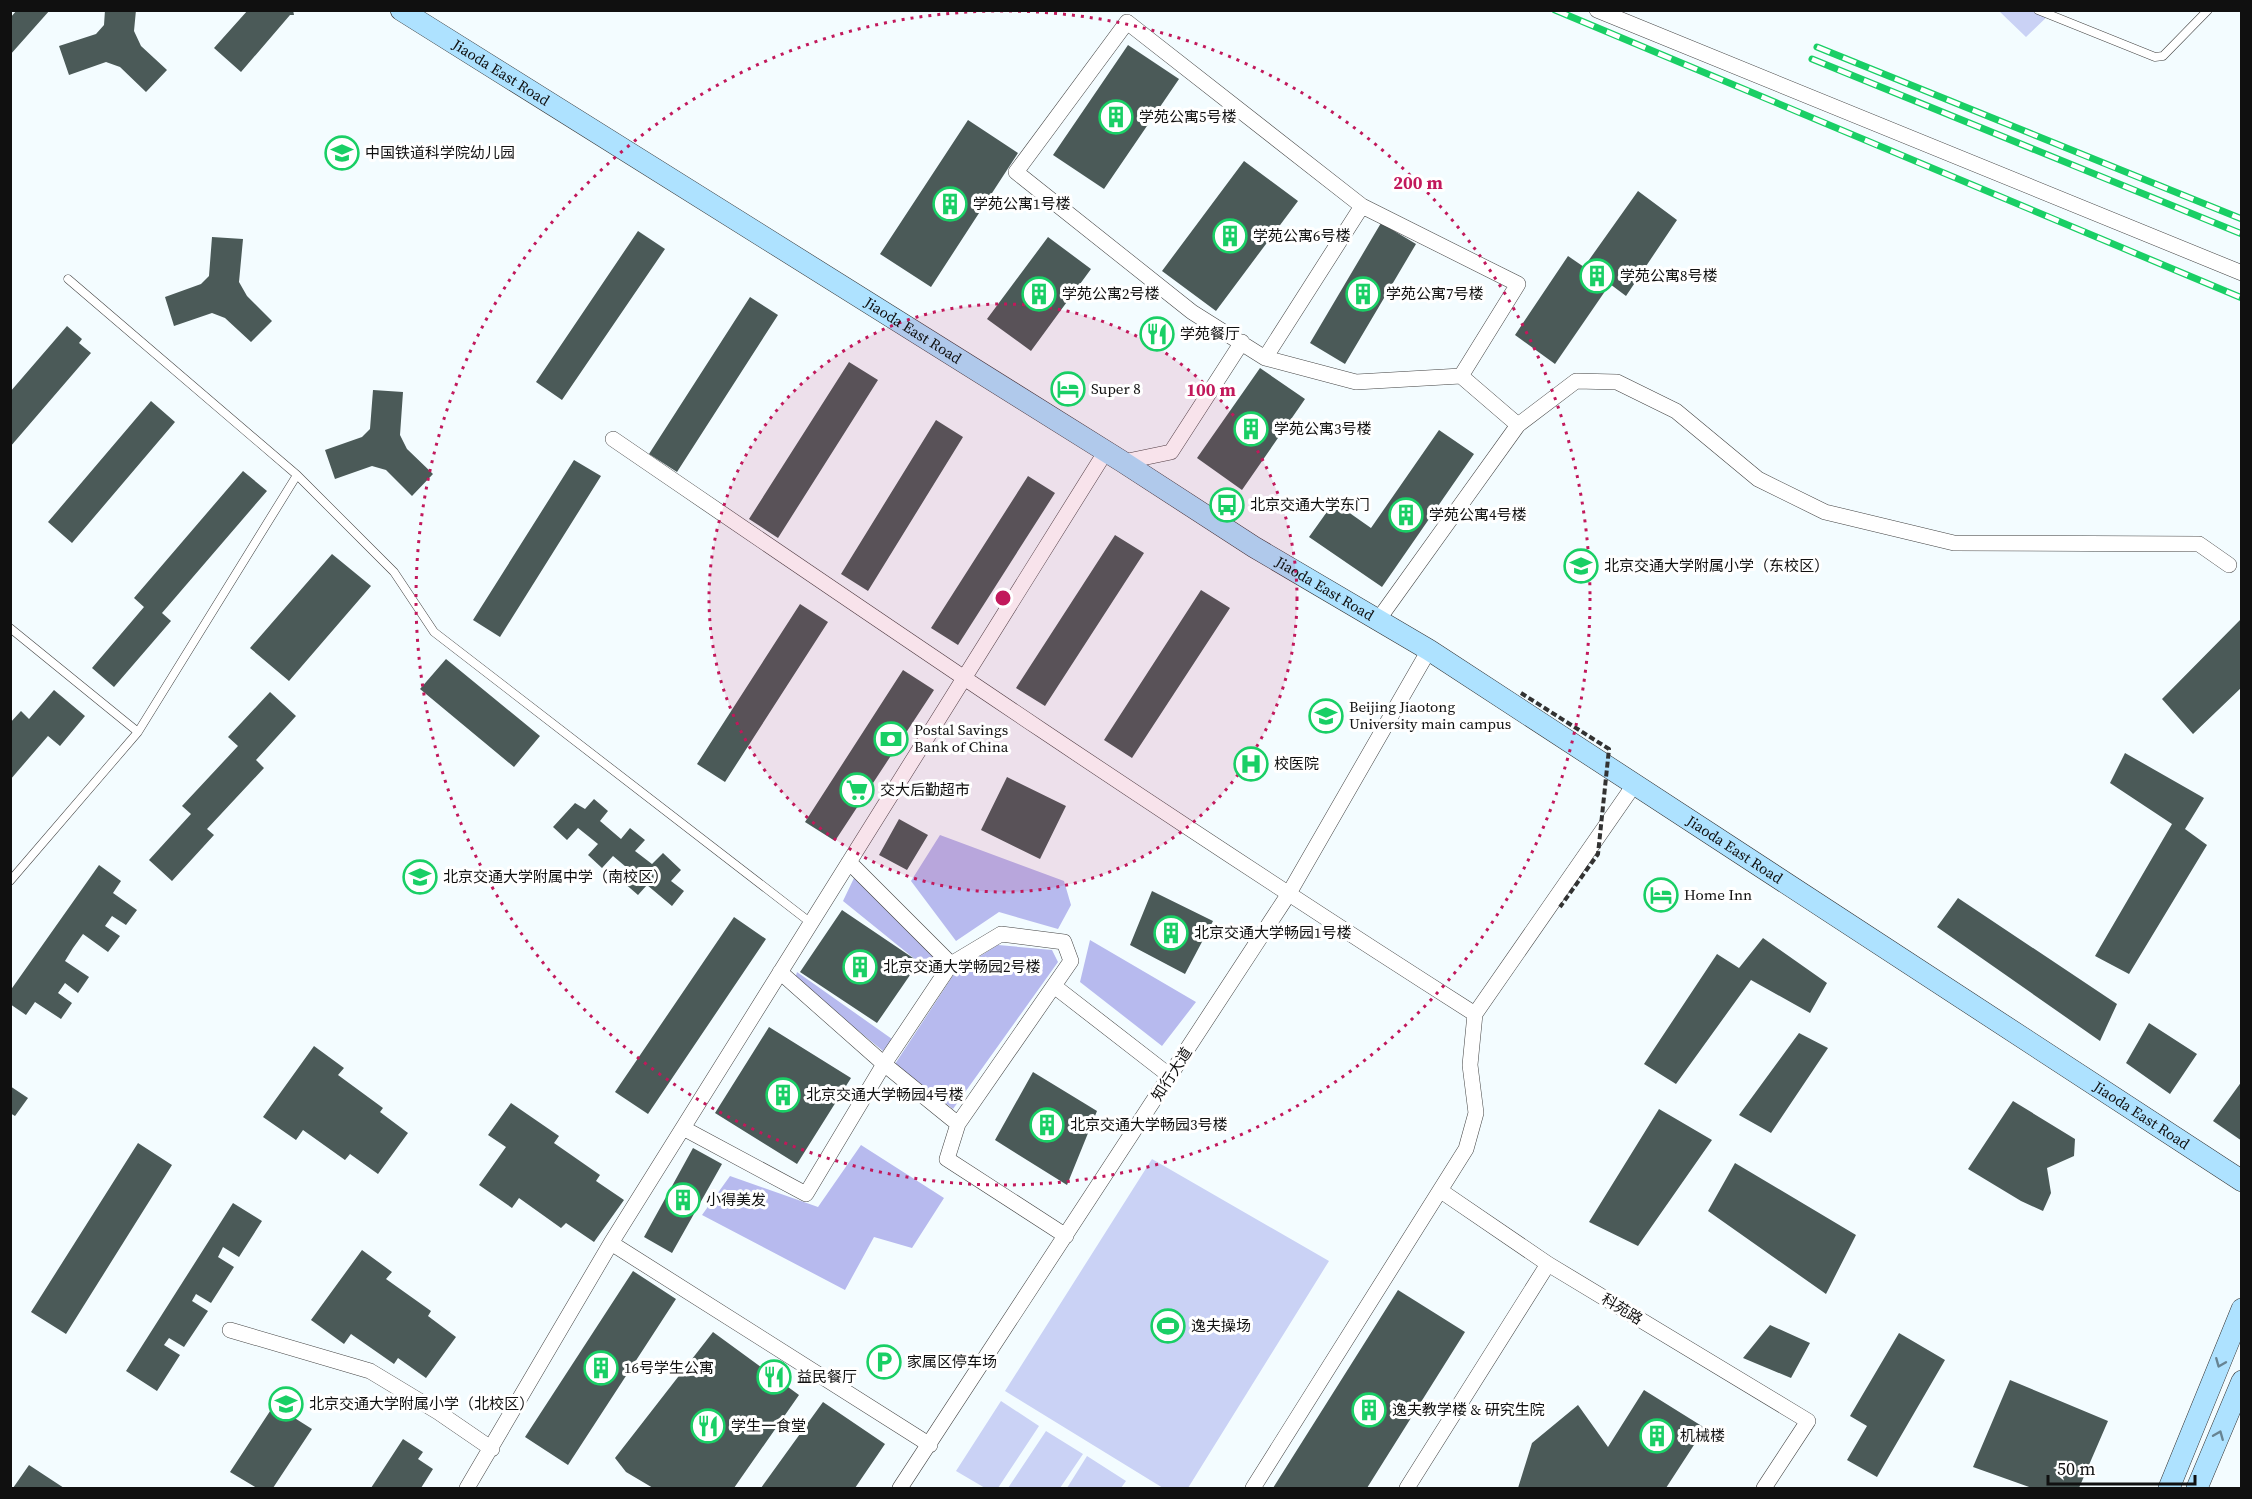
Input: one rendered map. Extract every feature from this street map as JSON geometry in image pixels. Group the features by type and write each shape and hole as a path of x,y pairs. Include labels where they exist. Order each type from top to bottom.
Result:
{"street":[{"name":"Jiaoda East Road","path":"401,10 1114,457 1254,548 1429,650 2241,1181"},
{"path":"1597,10 2241,273"},
{"path":"1461,376 1518,284 1362,206 1127,22 1016,172 1192,312 1266,358 1356,382 1461,376 1518,425"},
{"path":"1266,358 1362,206"},
{"path":"467,1488 492,1449 611,1242 963,679 1114,457 1171,452 1242,342"},
{"path":"1378,620 1518,425 1576,381 1617,382 1676,411 1758,479 1826,512 1954,543 2199,544 2229,565"},
{"path":"613,439 963,679 1288,895 1475,1014"},
{"name":"知行大道","path":"900,1488 1288,895 1429,650"},
{"path":"1253,1488 1466,1149 1476,1113 1470,1065 1475,1014 1634,785"},
{"path":"849,861 951,964"},
{"path":"683,1128 806,1194 884,1064 951,964 1001,934 1064,942 1071,961 958,1124 948,1159 1066,1236"},
{"path":"780,972 884,1064 958,1124"},
{"path":"1054,986 1170,1076"},
{"name":"科苑路","path":"1441,1191 1548,1264 1808,1421 1764,1488"},
{"path":"611,1242 930,1445"},
{"path":"1407,1488 1548,1264"},
{"path":"2169,1488 2241,1309"},
{"path":"230,1330 369,1371 438,1412 492,1449"},
{"path":"2197,1488 2241,1381"}],"lane":[{"path":"2038,10 2155,57 2163,56 2208,10"},
{"path":"68,279 297,475 394,572 434,632 811,923"},
{"path":"10,881 138,732 297,475"},
{"path":"10,628 138,732"}],"path":[{"path":"1521,693 1609,749 1598,854 1560,907"}],"shaded area":[{"path":"1999,11 2053,11 2026,37"},
{"path":"940,835 1064,881 1071,905 1058,929 999,912 956,941 911,881"},
{"path":"854,878 939,958 932,973 843,901"},
{"path":"1090,940 1196,1002 1162,1046 1080,982"},
{"path":"998,945 1052,950 1058,962 953,1109 895,1064 956,971"},
{"path":"797,972 892,1039 883,1051 795,979"},
{"path":"861,1145 944,1198 912,1248 874,1237 845,1290 702,1215 730,1176 818,1207"},
{"name":"逸夫操场","path":"1152,1159 1329,1261 1188,1488 1163,1488 1005,1391"},
{"path":"1001,1401 1039,1426 998,1488 985,1488 956,1471"},
{"path":"1046,1431 1083,1454 1060,1488 1008,1488"},
{"path":"1087,1456 1126,1481 1121,1488 1067,1488"}],"building":[{"path":"17,10 50,10 10,55 10,18"},
{"path":"105,10 136,10 134,31 141,46 167,70 146,92 120,67 106,62 69,75 59,46 96,34 104,25"},
{"path":"248,10 293,10 294,15 290,15 241,72 214,48"},
{"name":"学苑公寓5号楼","path":"1128,45 1179,79 1104,189 1053,155"},
{"name":"学苑公寓1号楼","path":"968,120 1018,153 931,287 880,254"},
{"name":"学苑公寓6号楼","path":"1244,161 1298,201 1216,311 1162,271"},
{"name":"学苑公寓8号楼","path":"1638,191 1677,220 1626,296 1610,284 1555,364 1515,335 1568,256 1584,267"},
{"name":"学苑公寓7号楼","path":"1381,223 1416,244 1345,364 1310,343"},
{"path":"638,231 665,249 562,400 536,382"},
{"path":"212,237 243,239 239,282 247,296 272,321 251,342 225,318 212,313 174,326 165,297 201,284 209,276"},
{"name":"学苑公寓2号楼","path":"1048,237 1091,269 1031,351 987,319"},
{"path":"750,297 778,315 677,472 649,454"},
{"path":"67,326 82,339 79,343 91,353 10,447 10,392"},
{"path":"849,362 878,380 778,538 749,519"},
{"name":"学苑公寓3号楼","path":"1260,368 1305,399 1242,490 1197,458"},
{"path":"373,390 403,392 400,435 407,449 433,474 412,496 386,470 372,466 335,479 325,450 362,437 370,429"},
{"path":"151,401 175,422 72,543 48,522"},
{"path":"936,420 963,437 868,591 841,574"},
{"name":"学苑公寓4号楼","path":"1439,430 1474,454 1382,587 1309,537 1334,502 1371,528"},
{"path":"574,460 601,476 500,637 473,620"},
{"path":"243,471 267,491 162,613 171,621 114,687 92,668 144,607 134,598"},
{"path":"1028,476 1055,493 958,645 931,628"},
{"path":"1115,535 1144,553 1045,706 1016,688"},
{"path":"332,554 371,586 289,681 250,648"},
{"path":"1201,590 1230,608 1132,758 1104,740"},
{"path":"800,604 828,622 725,782 697,764"},
{"path":"2242,618 2242,687 2193,734 2162,699"},
{"path":"446,659 540,736 514,767 420,689"},
{"path":"903,670 934,690 835,841 805,822"},
{"path":"54,690 85,716 60,746 48,736 10,780 10,723 21,711 29,719"},
{"path":"270,692 296,716 256,760 264,768 207,829 214,835 172,881 149,860 191,814 182,806 238,746 228,737"},
{"path":"2125,753 2204,798 2185,829 2207,845 2129,974 2095,956 2172,824 2110,783"},
{"path":"1007,777 1066,806 1040,859 981,830"},
{"path":"594,799 608,811 600,821 621,839 630,828 645,840 635,851 652,864 663,853 681,870 671,881 684,891 672,906 647,885 638,895 623,882 632,872 613,856 602,868 588,855 598,844 578,828 567,840 553,827 575,803 585,809"},
{"path":"899,819 928,835 907,870 879,855"},
{"path":"99,865 121,881 113,893 137,910 126,925 112,916 105,926 120,936 108,952 83,934 73,948 65,961 89,977 78,993 65,983 58,993 72,1003 61,1019 35,1002 26,1015 10,1004 10,991"},
{"name":"北京交通大学畅园1号楼","path":"1152,891 1213,921 1185,974 1130,945"},
{"path":"1958,898 2117,1004 2100,1041 1937,927"},
{"name":"北京交通大学畅园2号楼","path":"842,910 919,962 877,1023 800,972"},
{"path":"734,917 766,939 648,1114 615,1092"},
{"path":"1763,938 1827,983 1810,1013 1751,980 1676,1084 1644,1064 1717,954 1739,968"},
{"path":"2149,1023 2197,1054 2170,1094 2126,1063"},
{"name":"北京交通大学畅园4号楼","path":"769,1027 851,1078 797,1164 715,1113"},
{"path":"1799,1033 1828,1048 1771,1133 1739,1115"},
{"path":"314,1046 344,1068 338,1075 383,1108 380,1112 408,1133 378,1174 350,1154 345,1160 303,1130 296,1140 263,1117"},
{"name":"北京交通大学畅园3号楼","path":"1033,1072 1097,1111 1067,1185 995,1140"},
{"path":"2242,1081 2242,1141 2213,1121"},
{"path":"10,1086 28,1098 15,1116 10,1113"},
{"path":"2013,1101 2075,1139 2074,1156 2047,1168 2051,1193 2043,1211 2021,1201 1968,1169"},
{"path":"511,1103 559,1136 554,1143 600,1175 596,1181 624,1200 594,1242 566,1223 561,1228 519,1198 512,1208 479,1185 506,1147 488,1135"},
{"path":"1659,1109 1712,1140 1638,1246 1589,1222"},
{"path":"138,1143 172,1165 66,1334 31,1312"},
{"name":"小得美发","path":"693,1148 722,1164 672,1253 644,1237"},
{"path":"1735,1163 1856,1235 1826,1294 1708,1211"},
{"path":"233,1203 262,1221 239,1257 223,1247 218,1257 234,1267 211,1303 196,1294 192,1301 208,1311 184,1347 169,1338 164,1345 180,1355 157,1391 126,1371"},
{"path":"362,1250 392,1272 386,1279 431,1311 428,1316 456,1337 426,1378 398,1358 394,1364 351,1334 344,1344 311,1320"},
{"name":"16号学生公寓","path":"633,1271 676,1299 568,1465 525,1437"},
{"name":"逸夫教学楼 & 研究生院","path":"1398,1290 1465,1332 1367,1488 1273,1488"},
{"path":"1770,1325 1810,1343 1791,1378 1743,1358"},
{"name":"学生一食堂","path":"713,1332 799,1395 734,1488 653,1488 626,1472 615,1458"},
{"path":"1899,1333 1945,1360 1877,1477 1847,1460 1867,1426 1850,1416"},
{"path":"2010,1380 2108,1421 2079,1488 2032,1488 1973,1467"},
{"name":"机械楼","path":"1644,1390 1705,1428 1666,1488 1518,1488 1532,1443 1578,1405 1608,1447"},
{"path":"823,1402 885,1444 855,1488 761,1488"},
{"path":"274,1405 312,1429 273,1488 257,1488 230,1472"},
{"path":"403,1439 423,1452 418,1459 433,1469 421,1488 371,1488"},
{"path":"29,1465 64,1488 13,1488"}],"railway":[{"path":"1555,10 2242,298"},
{"path":"1817,47 2242,219"},
{"path":"1812,59 2242,234"}],"place":[{"name":"学苑公寓5号楼","path":"1116,117"},
{"name":"中国铁道科学院幼儿园","path":"342,153"},
{"name":"学苑公寓1号楼","path":"950,204"},
{"name":"学苑公寓6号楼","path":"1230,236"},
{"name":"学苑公寓8号楼","path":"1597,276"},
{"name":"学苑公寓2号楼","path":"1039,294"},
{"name":"学苑公寓7号楼","path":"1363,294"},
{"name":"学苑餐厅","path":"1157,334"},
{"name":"Super 8","path":"1068,389"},
{"name":"学苑公寓3号楼","path":"1251,429"},
{"name":"北京交通大学东门","path":"1227,505"},
{"name":"学苑公寓4号楼","path":"1406,515"},
{"name":"北京交通大学附属小学（东校区）","path":"1581,566"},
{"name":"Beijing Jiaotong University main campus","path":"1326,716"},
{"name":"Postal Savings Bank of China","path":"891,739"},
{"name":"校医院","path":"1251,764"},
{"name":"交大后勤超市","path":"857,790"},
{"name":"北京交通大学附属中学（南校区）","path":"420,877"},
{"name":"Home Inn","path":"1661,895"},
{"name":"北京交通大学畅园1号楼","path":"1171,933"},
{"name":"北京交通大学畅园2号楼","path":"860,967"},
{"name":"北京交通大学畅园4号楼","path":"783,1095"},
{"name":"北京交通大学畅园3号楼","path":"1047,1125"},
{"name":"小得美发","path":"683,1200"},
{"name":"逸夫操场","path":"1168,1326"},
{"name":"家属区停车场","path":"884,1362"},
{"name":"16号学生公寓","path":"601,1368"},
{"name":"益民餐厅","path":"774,1377"},
{"name":"北京交通大学附属小学（北校区）","path":"286,1404"},
{"name":"逸夫教学楼 & 研究生院","path":"1369,1410"},
{"name":"学生一食堂","path":"708,1426"},
{"name":"机械楼","path":"1657,1436"}]}
